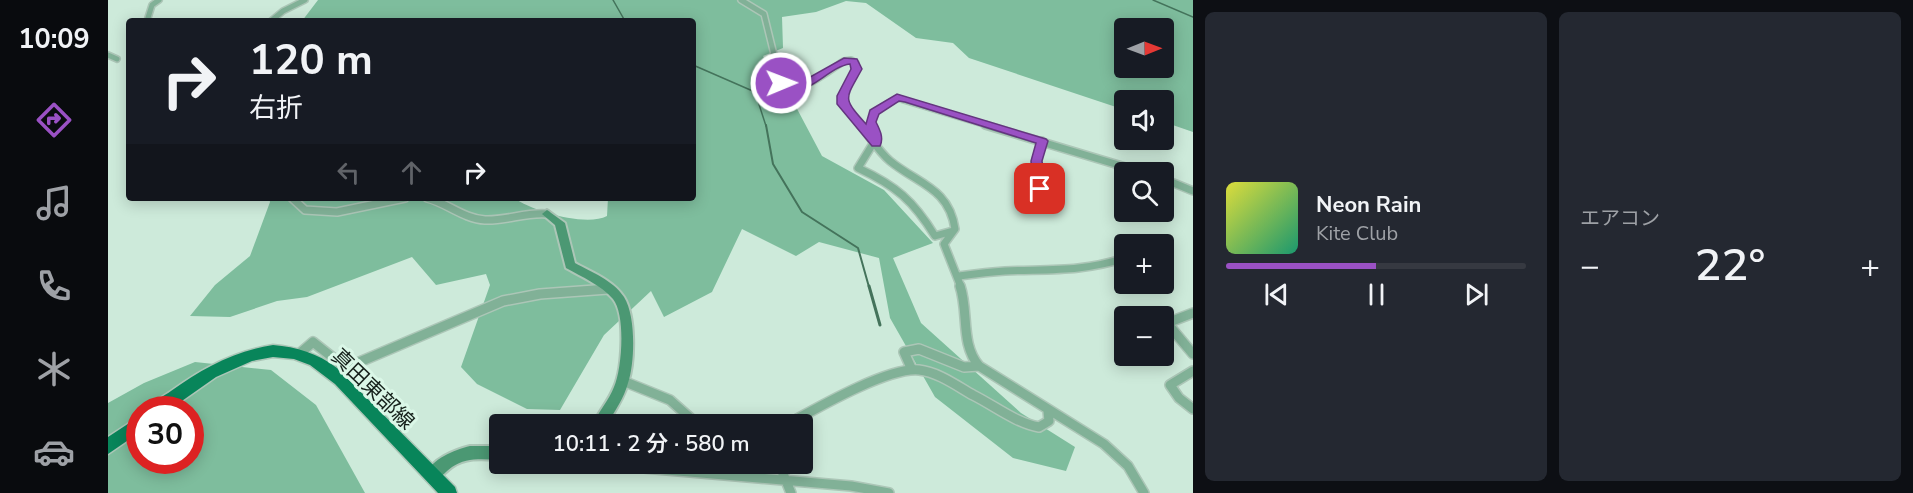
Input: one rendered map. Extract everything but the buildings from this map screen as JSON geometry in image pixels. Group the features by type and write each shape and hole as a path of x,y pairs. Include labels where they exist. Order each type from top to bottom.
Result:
{"main road":[{"name":"真田東部線","path":"176,396 197,380 241,358 268,352 298,355 317,362 326,369 449,493"},
{"path":"108,446 126,433"}],"street":[{"path":"148,18 152,5 159,0"},
{"path":"275,18 305,0"},
{"path":"741,0 765,14 780,80 785,87 793,89 801,87 844,61 851,60 856,63 856,69 842,96 843,104 894,164 931,188 948,202 954,213 953,231 944,244 948,259 958,276 966,306 968,351 971,358 979,366 1113,451 1134,472 1144,493"},
{"path":"108,55 117,59"},
{"path":"953,231 935,236 920,211 887,182 858,168 876,143 876,132 871,122 874,113 897,98 1114,163"},
{"path":"1040,189 1036,161 1042,141"},
{"path":"1174,183 1193,191"},
{"path":"295,201 305,210 337,212 390,201"},
{"path":"433,201 459,214 487,220 533,212 547,214 560,224 570,265 608,289 620,299 624,308 626,330 623,381 605,414"},
{"path":"958,276 1005,271 1064,271 1114,262"},
{"path":"298,355 313,342 342,365 350,366 503,301 540,294 608,289"},
{"path":"1193,313 1167,323 1193,354"},
{"path":"912,370 904,352 919,349 963,367 979,366"},
{"path":"806,414 831,400 902,370 921,370 938,376 1011,415 1023,424 1039,427 1049,422 1048,411"},
{"path":"1193,371 1170,385 1179,398 1193,409"},
{"path":"623,381 670,400 686,414"},
{"path":"432,475 447,460 460,454 489,453"},
{"path":"752,474 788,482 851,486 889,493"},
{"path":"784,474 791,493"}],"green space":[{"path":"318,0 1193,0 1193,132 1174,125 1174,90 1114,90 1114,106 969,58 953,43 916,38 866,3 846,1 816,12 782,17 783,48 763,56 795,105 822,156 884,190 933,243 893,258 921,323 1021,413 1075,447 1066,471 1013,458 935,397 890,318 879,258 819,242 796,256 742,229 712,292 664,317 651,291 604,335 560,410 527,409 477,384 461,367 490,285 486,274 436,285 412,257 307,297 277,301 230,317 190,316 215,285 250,256 270,201 519,201 559,216 586,220 607,216 608,201 696,201 696,18 304,18"},
{"path":"195,362 271,370 316,405 365,493 108,493 108,403 144,383"}],"waterway":[{"path":"613,0 623,18"},
{"path":"1153,0 1193,17"},
{"path":"696,66 755,92 766,126"},
{"path":"766,125 773,164 802,212 858,248 869,287"},
{"path":"869,286 880,325"}],"route":[{"path":"781,83 788,88 798,88 844,61 854,61 857,66 842,96 843,104 876,143 876,132 871,122 874,113 897,98 907,99 1042,141 1036,161 1040,189"}]}
